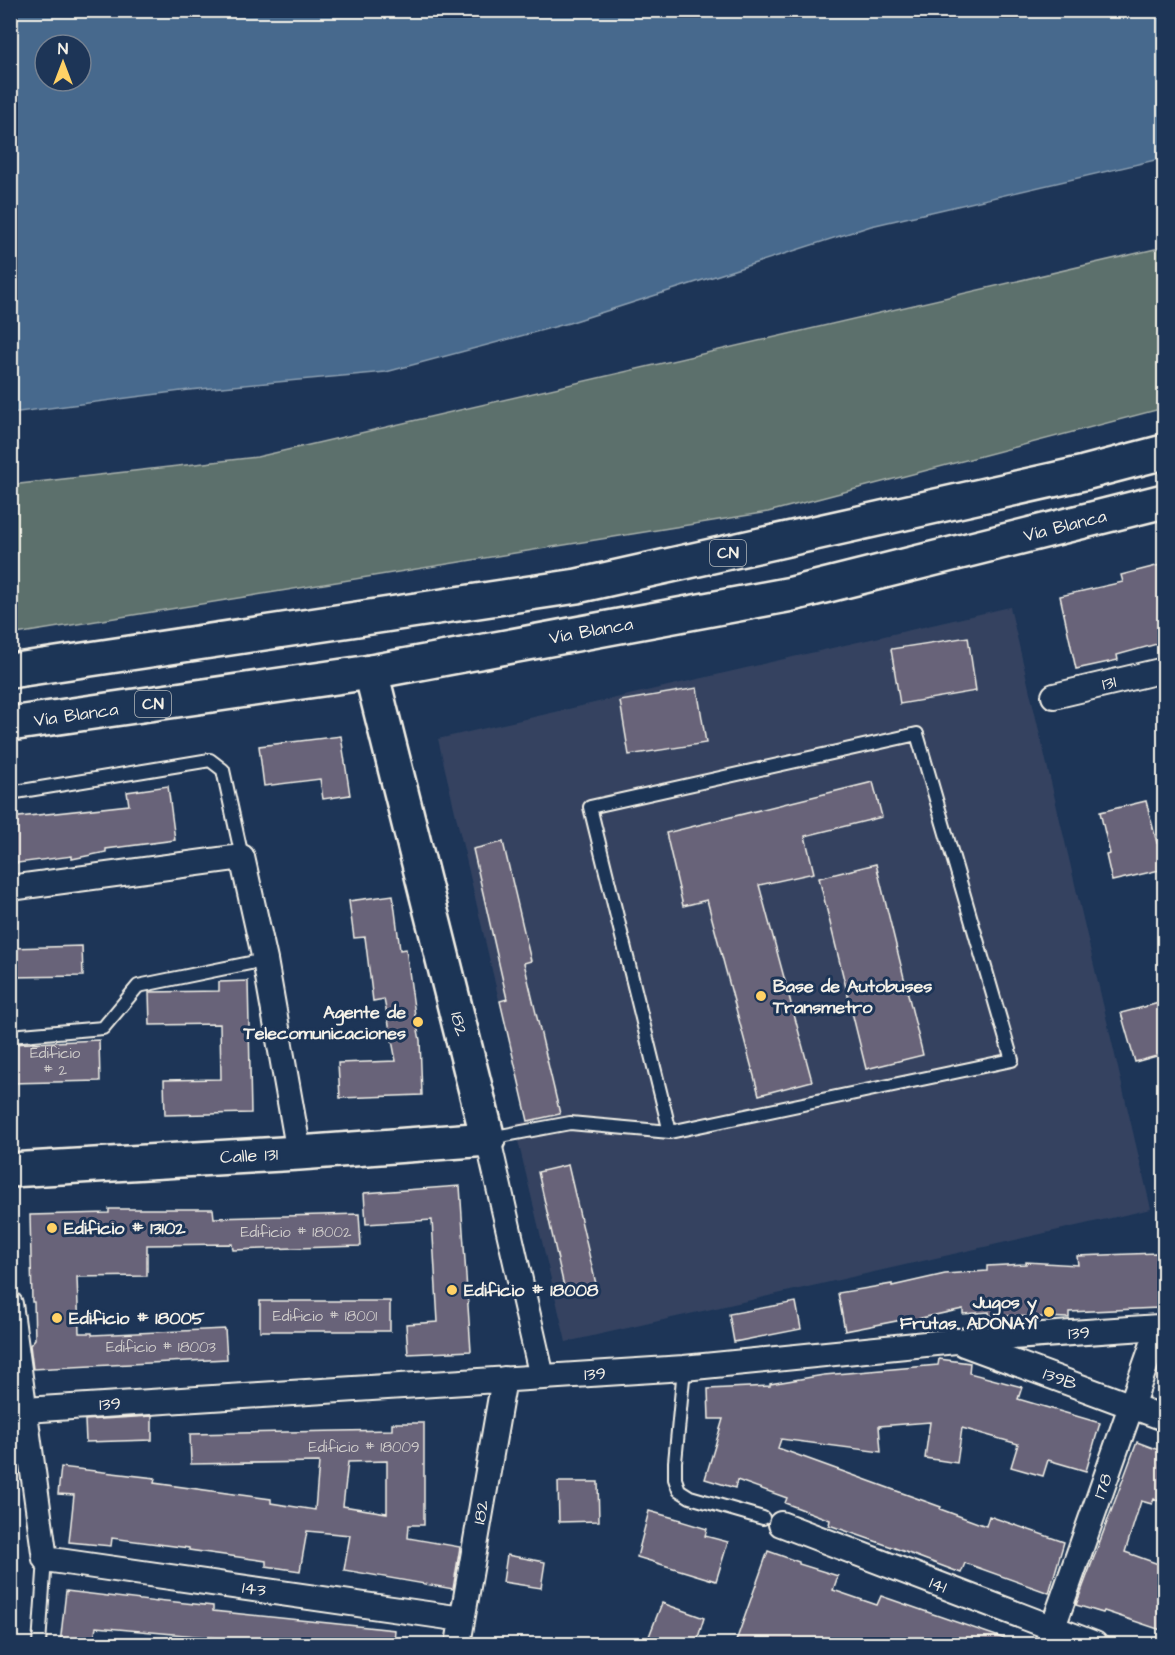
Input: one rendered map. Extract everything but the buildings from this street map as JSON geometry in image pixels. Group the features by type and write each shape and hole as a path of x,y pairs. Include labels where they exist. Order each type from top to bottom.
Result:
{"main road":[{"name":"CN","path":"10,671 577,586 1084,473 1164,452"},
{"name":"Vía Blanca","path":"10,724 370,672 792,594 1164,501"},
{"name":"182","path":"370,672 488,1139"},
{"name":"Calle 131","path":"10,1170 299,1154 488,1139"}],"street":[{"name":"131","path":"1054,696 1164,670"},
{"path":"10,888 242,857 265,960 299,1154"},
{"name":"182","path":"488,1139 542,1377"},
{"path":"10,1304 45,1559"},
{"name":"139","path":"25,1410 684,1368 956,1341 1162,1326"},
{"name":"178","path":"1050,1637 1131,1405 1162,1326"},
{"name":"139B","path":"956,1341 1164,1418"},
{"name":"182","path":"458,1644 504,1379"},
{"name":"141","path":"772,1521 1050,1637 1095,1644"},
{"name":"143","path":"45,1559 462,1619"}],"lane":[{"path":"10,659 110,656"},
{"path":"488,1139 570,1123 670,1132 1012,1060 917,734 590,807 670,1132"},
{"path":"10,794 210,760 223,770 242,857"},
{"path":"10,1036 104,1028 138,986 265,960"},
{"path":"684,1368 675,1462 675,1479 679,1490 690,1497 772,1521"},
{"path":"39,1644 45,1559"}],"shaded area":[{"path":"10,11 1164,11 1164,158 871,226 569,323 386,372 189,390 11,413"},
{"path":"1010,607 1151,1209 566,1342 514,1124 559,1114 532,993 499,1000 438,739"}],"green space":[{"path":"1164,247 1164,408 768,512 16,634 11,631 11,485 257,457"}],"place":[{"name":"Base de Autobuses Transmetro","path":"761,996"},
{"name":"Agente de Telecomunicaciones","path":"418,1022"},
{"name":"Edificio # 13102","path":"52,1228"},
{"name":"Edificio # 18008","path":"452,1290"},
{"name":"Jugos y Frutas. ADONAYÎ","path":"1049,1312"},
{"name":"Edificio # 18005","path":"57,1318"}]}
